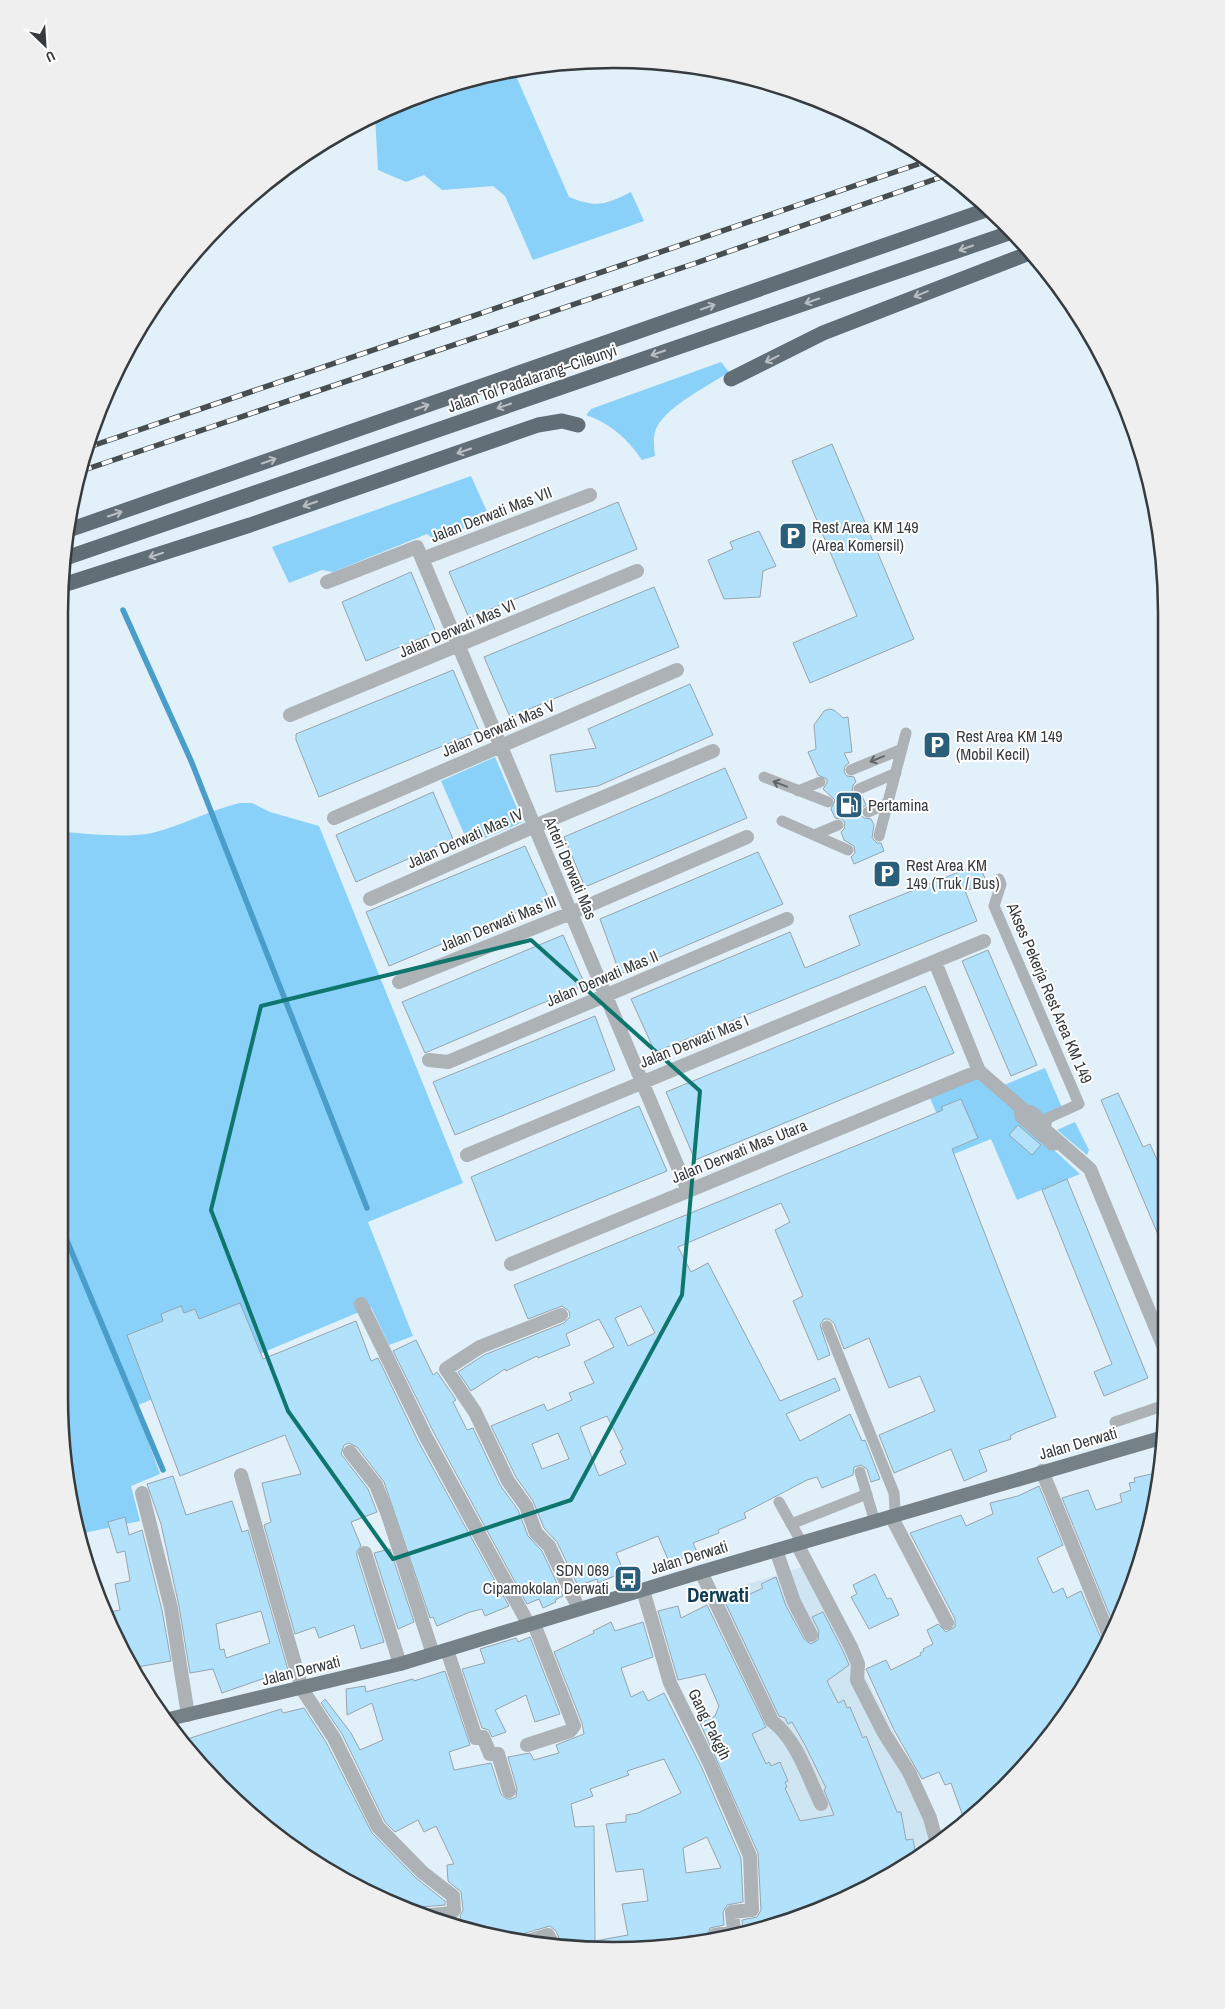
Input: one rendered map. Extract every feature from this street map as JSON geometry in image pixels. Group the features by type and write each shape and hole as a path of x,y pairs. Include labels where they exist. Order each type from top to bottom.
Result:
{"highway":[{"name":"Jalan Tol Padalarang–Cileunyi","path":"74,528 981,212"},
{"name":"Jalan Tol Padalarang–Cileunyi","path":"71,556 1005,234"},
{"path":"731,379 823,334 1024,255"},
{"path":"69,583 250,525 538,425 562,421 578,425"}],"main road":[{"name":"Jalan Derwati","path":"173,1718 302,1689 400,1664 701,1572 892,1518 1042,1471 1155,1439"}],"street":[{"name":"Jalan Derwati Mas VII","path":"327,582 417,547 422,559 590,495"},
{"name":"Arteri Derwati Mas","path":"422,559 688,1191"},
{"name":"Jalan Derwati Mas VI","path":"290,716 637,571"},
{"name":"Jalan Derwati Mas V","path":"334,818 677,670"},
{"name":"Jalan Derwati Mas IV","path":"370,899 534,826 713,751"},
{"name":"Jalan Derwati Mas III","path":"399,982 571,912 747,837"},
{"name":"Jalan Derwati Mas II","path":"429,1060 448,1062 787,919"},
{"name":"Jalan Derwati Mas I","path":"467,1154 984,941"},
{"path":"935,962 979,1071 1022,1108 1026,1117 1036,1126 1043,1128 1090,1169 1158,1333"},
{"name":"Jalan Derwati Mas Utara","path":"511,1264 979,1071"},
{"path":"360,1304 426,1436 532,1625 574,1726 570,1731 527,1744"},
{"path":"561,1315 480,1347 446,1368 475,1412 508,1481 526,1506 536,1533 549,1546 578,1609"},
{"path":"350,1452 376,1485 388,1515 433,1654"},
{"path":"1042,1471 1106,1628"},
{"path":"241,1475 302,1689 334,1738 378,1827 422,1872 453,1896 454,1910 451,1913 441,1914"},
{"path":"142,1493 171,1608 188,1715"},
{"path":"892,1518 947,1623"},
{"path":"799,1544 851,1647 858,1664 857,1680 884,1733 909,1772 930,1818 935,1836"},
{"path":"776,1550 794,1602 811,1635"},
{"path":"365,1553 400,1664"},
{"path":"701,1572 772,1721 781,1728 799,1757 821,1804"},
{"name":"Gang Pakgih","path":"643,1590 670,1683 742,1833 750,1856 752,1910 732,1912 734,1928"},
{"path":"447,1650 476,1738 483,1737 490,1754 498,1754 509,1791"}],"lane":[{"path":"879,836 906,733"},
{"path":"851,770 902,749"},
{"path":"859,789 896,773"},
{"path":"764,778 828,802"},
{"path":"798,791 820,782"},
{"path":"868,812 888,803"},
{"path":"782,821 848,850"},
{"path":"814,835 838,824"},
{"name":"Akses Pekerja Rest Area KM 149","path":"999,879 1001,884 994,906 1079,1104 1048,1118 1043,1128"},
{"path":"1022,1108 1020,1117 1052,1145 1061,1144"},
{"path":"827,1326 894,1494 895,1509 892,1518"},
{"path":"1115,1422 1157,1408"},
{"path":"860,1472 875,1522"},
{"path":"791,1524 867,1494"},
{"path":"779,1502 799,1544"}],"highlighted area":[{"path":"531,940 700,1091 682,1295 571,1500 393,1559 288,1411 211,1210 261,1006"}],"shaded area":[{"path":"516,76 569,197 586,203 600,204 631,192 644,221 533,260 505,196 493,186 442,190 424,175 406,182 378,170 375,122 437,96"},
{"path":"721,362 729,372 690,396 664,417 658,425 654,436 655,456 642,460 630,445 611,427 586,415 591,409"},
{"path":"471,476 490,518 435,540 427,534 333,572 322,570 289,583 272,547"},
{"path":"495,757 523,822 469,845 441,781"},
{"path":"240,803 252,803 270,812 319,826 463,1183 368,1222 413,1336 389,1345 371,1307 136,1406 160,1474 131,1486 140,1521 85,1533 72,1468 68,1396 68,832 109,835 152,833"},
{"path":"1045,1068 1063,1110 1048,1117 1040,1137 1080,1174 1017,1200 991,1139 954,1154 930,1098 977,1078 992,1090"},
{"path":"1075,1122 1089,1150 1087,1155 1057,1130"},
{"path":"809,1565 895,1735 939,1832 885,1868 827,1897 731,1713 762,1701 713,1595"}],"building":[{"path":"832,444 914,639 810,683 793,643 857,616 792,461"},
{"path":"618,502 637,549 469,618 449,572"},
{"path":"759,531 776,566 763,571 760,597 724,599 708,560 733,549 730,542"},
{"path":"411,572 436,632 366,661 342,602"},
{"path":"654,587 679,647 510,717 484,657"},
{"path":"453,670 479,731 319,797 296,740 296,734"},
{"path":"690,684 713,735 598,786 556,792 550,755 596,748 588,729"},
{"path":"834,710 843,718 848,717 852,752 844,753 849,763 845,766 844,772 847,776 854,777 856,782 853,785 852,792 855,795 862,796 866,805 862,808 861,815 864,818 871,819 874,825 872,838 877,843 881,843 884,851 854,864 851,857 855,853 854,846 844,840 841,832 844,829 845,823 842,819 835,818 831,809 835,800 823,789 827,779 818,775 808,752 816,749 814,725 824,711"},
{"path":"725,768 747,818 585,887 564,837"},
{"path":"433,792 453,839 356,882 336,835"},
{"path":"525,846 549,899 389,966 366,912"},
{"path":"758,852 783,904 620,974 600,919"},
{"path":"979,864 987,883 965,891 977,921 655,1052 631,999 790,932 805,968 860,945 849,916"},
{"path":"563,935 585,985 425,1053 402,1002"},
{"path":"988,950 1037,1065 1011,1076 962,961"},
{"path":"925,986 954,1053 695,1160 666,1092"},
{"path":"595,1016 615,1070 455,1135 433,1082"},
{"path":"1118,1093 1143,1147 1150,1144 1158,1162 1158,1234 1101,1100"},
{"path":"961,1099 978,1138 952,1149 1056,1417 1017,1432 1010,1436 1011,1439 979,1450 987,1471 964,1481 951,1449 894,1473 879,1435 935,1411 920,1376 889,1388 869,1338 844,1349 834,1323 829,1319 824,1319 820,1325 830,1355 818,1360 793,1301 803,1296 775,1230 790,1222 781,1203 678,1247 691,1272 708,1263 780,1401 835,1378 840,1390 786,1414 800,1441 850,1414 862,1441 865,1440 880,1479 871,1482 867,1469 861,1465 854,1467 853,1475 822,1488 817,1477 807,1480 744,1513 746,1518 718,1530 719,1533 693,1543 697,1552 670,1564 658,1536 616,1553 624,1572 598,1583 597,1579 578,1586 557,1542 544,1528 533,1501 516,1477 491,1426 544,1404 547,1411 572,1400 569,1393 594,1383 584,1362 614,1347 599,1319 566,1334 570,1345 538,1358 537,1356 506,1371 505,1369 471,1391 458,1372 484,1355 564,1323 570,1317 569,1311 562,1306 528,1319 514,1285 943,1110 941,1107","holes":["641,1306 655,1333 628,1346 615,1318","607,1416 623,1449 620,1451 626,1464 599,1476 580,1427","558,1433 569,1459 542,1469 532,1444"]},
{"path":"639,1106 667,1171 496,1241 471,1177"},
{"path":"1018,1125 1041,1145 1032,1155 1009,1135"},
{"path":"1067,1179 1148,1378 1104,1396 1094,1372 1112,1364 1042,1190"},
{"path":"240,1303 263,1359 356,1321 371,1361 378,1358 418,1441 509,1606 485,1616 482,1609 470,1612 437,1626 433,1617 430,1618 384,1482 357,1447 349,1443 344,1445 341,1454 368,1489 377,1512 351,1522 361,1546 357,1551 357,1556 384,1642 361,1649 354,1625 319,1638 315,1627 295,1634 264,1525 271,1522 262,1483 301,1474 285,1435 180,1476 127,1335 163,1321 161,1314 181,1306 184,1313 195,1309 199,1319"},
{"path":"416,1340 433,1375 437,1372 456,1400 453,1402 467,1430 473,1428 500,1485 518,1510 528,1536 542,1551 563,1596 555,1600 556,1602 543,1608 539,1599 527,1604 434,1433 393,1351"},
{"path":"1151,1474 1152,1476 1139,1538 1129,1572 1111,1617 1062,1498 1088,1490 1096,1510 1122,1502 1120,1494 1131,1490 1129,1483 1135,1482 1134,1478"},
{"path":"173,1476 186,1515 232,1501 242,1532 248,1530 288,1670 222,1693 213,1669 190,1673 179,1606 161,1524 147,1484","holes":["261,1611 270,1643 226,1658 224,1649 220,1650 216,1624"]},
{"path":"1039,1486 1063,1545 1037,1558 1053,1593 1063,1588 1067,1598 1081,1591 1101,1638 1066,1699 1045,1728 998,1782 962,1814 951,1783 945,1785 939,1772 922,1779 894,1730 866,1669 886,1660 891,1670 921,1655 920,1653 924,1651 923,1649 933,1644 927,1630 938,1624 946,1632 955,1627 955,1619 910,1533 961,1515 966,1526 993,1514 990,1503 1018,1496"},
{"path":"125,1517 129,1535 142,1530 162,1610 171,1661 140,1667 112,1612 120,1610 115,1584 130,1581 125,1551 117,1553 108,1522"},
{"path":"390,1549 414,1622 398,1629 374,1553"},
{"path":"875,1574 887,1599 891,1598 899,1615 869,1629 851,1597 857,1594 853,1585"},
{"path":"776,1577 786,1606 804,1639 811,1644 818,1640 819,1631 812,1617 823,1612 849,1665 827,1681 838,1703 844,1700 847,1708 850,1707 863,1738 866,1736 897,1812 901,1812 906,1840 913,1839 915,1850 854,1885 821,1900 788,1913 742,1926 742,1920 757,1917 761,1910 758,1853 700,1723 715,1716 719,1706 705,1674 678,1680 658,1611 678,1606 681,1618 707,1605 766,1727 752,1734 766,1764 769,1762 771,1766 780,1762 788,1781 785,1782 787,1787 785,1788 800,1821 834,1815 824,1790 826,1788 805,1745 792,1722 788,1724 785,1718 779,1716 725,1602 734,1598 735,1601 763,1588 761,1584"},
{"path":"611,1622 615,1631 643,1622 653,1657 621,1668 631,1697 643,1691 648,1701 664,1693 701,1766 741,1858 743,1902 727,1905 723,1912 724,1925 710,1928 709,1933 682,1937 612,1942 577,1940 559,1939 556,1931 550,1926 523,1934 461,1920 460,1916 463,1910 461,1892 448,1881 447,1865 454,1864 436,1826 424,1832 418,1820 395,1832 385,1822 342,1734 321,1703 325,1699 351,1733 360,1750 383,1740 372,1703 347,1715 346,1689 365,1686 366,1692 413,1679 414,1681 445,1671 470,1745 449,1752 454,1770 491,1763 501,1794 507,1799 511,1799 516,1797 517,1789 508,1757 530,1753 534,1760 559,1753 556,1745 584,1734 582,1723 554,1652 594,1633 593,1631","holes":["664,1759 681,1793 638,1813 626,1815 626,1822 606,1824 616,1872 643,1869 648,1901 622,1904 628,1935 595,1941 594,1826 575,1827 571,1804 593,1796 590,1789 629,1775 627,1771","707,1837 721,1868 686,1873 683,1848"]},
{"path":"530,1637 560,1714 535,1722 526,1695 495,1710 506,1732 492,1737 489,1730 482,1728 462,1669 485,1663 480,1649 516,1638 518,1642"},
{"path":"304,1708 326,1742 372,1833 416,1878 445,1901 445,1905 422,1907 404,1900 371,1885 310,1850 253,1806 227,1782 189,1739 281,1709 283,1713"}],"waterway":[{"path":"123,610 192,763 367,1208"},
{"path":"68,1243 163,1470"}],"railway":[{"path":"94,445 921,163"},
{"path":"87,469 696,263 940,177"}],"place":[{"name":"Rest Area KM 149 (Area Komersil)","path":"793,536"},
{"name":"Rest Area KM 149 (Mobil Kecil)","path":"937,745"},
{"name":"Pertamina","path":"849,805"},
{"name":"Rest Area KM 149 (Truk / Bus)","path":"887,874"},
{"name":"SDN 069 Cipamokolan Derwati","path":"628,1579"}],"district":[{"name":"Derwati","path":"718,1594"}]}
